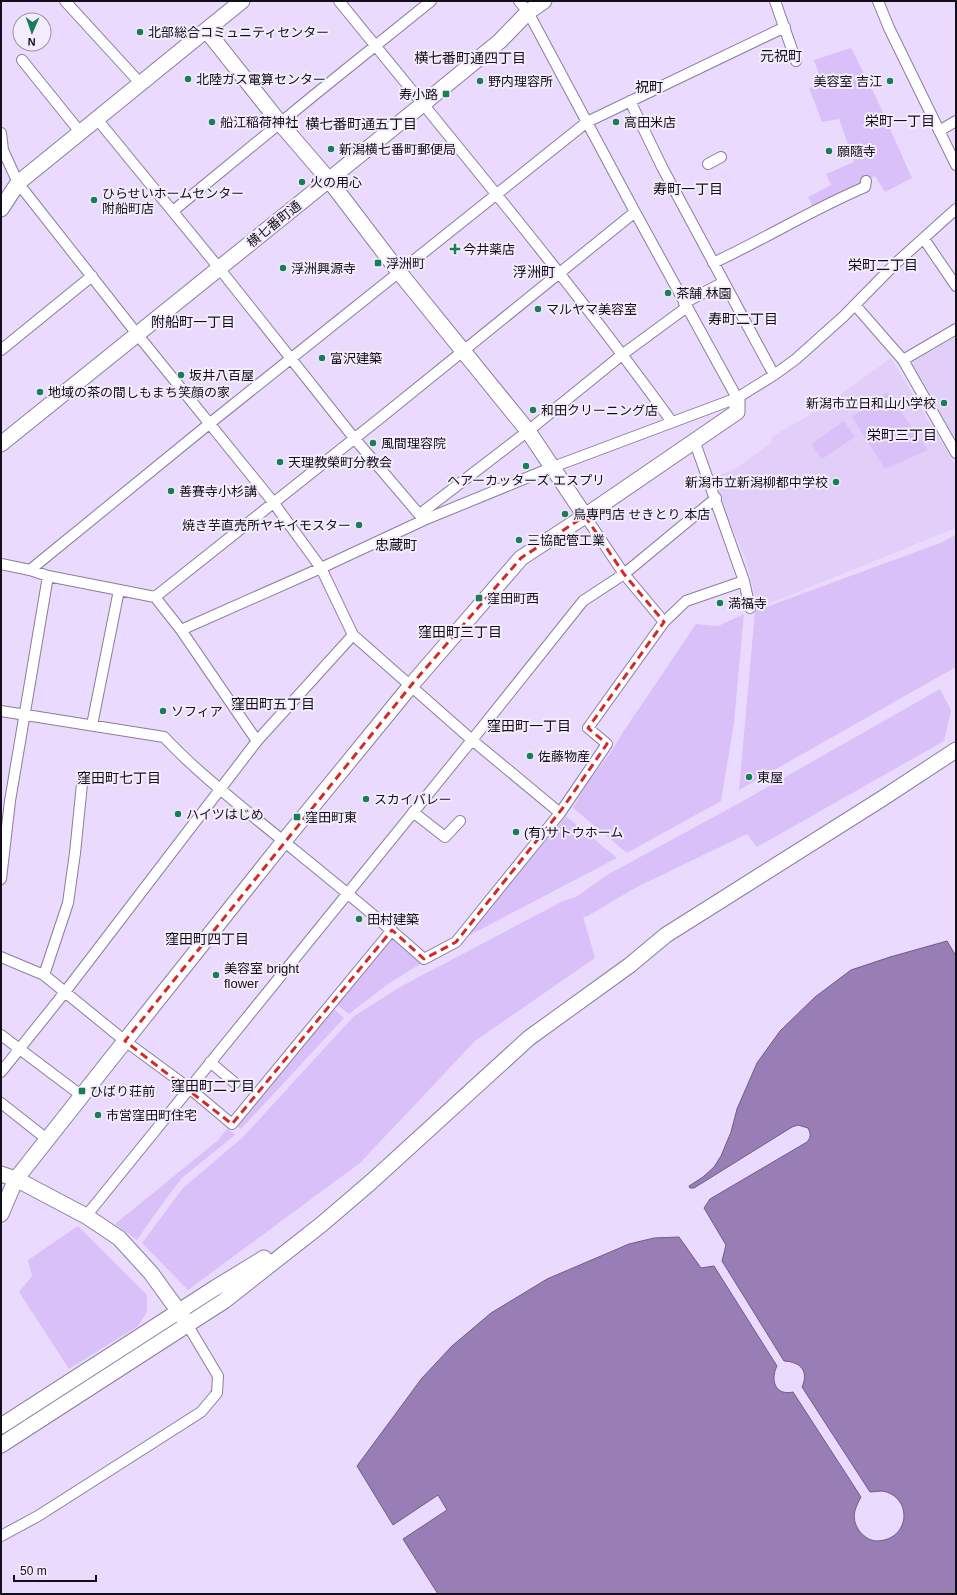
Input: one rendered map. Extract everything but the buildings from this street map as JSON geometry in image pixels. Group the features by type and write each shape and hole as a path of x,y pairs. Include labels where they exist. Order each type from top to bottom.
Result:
{"street":[{"path":"65,1 141,84"},
{"path":"1,209 18,182 207,31 242,1"},
{"path":"338,1 423,104 623,354 672,422"},
{"path":"173,212 431,1"},
{"name":"横七番町通","path":"1,444 500,41 523,6 544,1"},
{"path":"775,1 796,61"},
{"path":"878,1 889,28 956,165"},
{"path":"1,1214 16,1179 125,1041 411,685 521,558 737,412 736,398 523,6"},
{"path":"30,570 291,358 587,122 785,27"},
{"path":"207,31 280,123 329,180 399,272 528,431 624,574 664,622"},
{"path":"22,60 80,132"},
{"path":"630,101 662,167 774,375"},
{"path":"97,119 220,268 354,438 422,517"},
{"path":"939,131 956,121"},
{"path":"1,133 3,150 18,182 137,334 273,502 322,568 353,635 472,740 560,813"},
{"path":"708,164 721,157"},
{"path":"713,263 750,246 844,196 865,187 866,181"},
{"path":"181,630 322,568 422,517 736,398 774,375 796,359 855,305 896,263 956,209"},
{"path":"155,597 635,212"},
{"path":"924,239 956,286"},
{"path":"1,350 92,276"},
{"path":"422,517 623,354 686,305 724,282"},
{"path":"855,305 903,360 956,453"},
{"path":"903,360 956,329"},
{"path":"694,440 716,498 744,581 750,608"},
{"path":"86,1216 583,601 624,574 716,498"},
{"path":"1,564 30,570 48,576 155,597 181,630 257,741"},
{"path":"1,878 10,801 48,576"},
{"path":"1,711 164,737 179,753 221,790 392,930 424,959 456,942 560,813 608,744 588,728 664,622 686,601 744,581"},
{"path":"92,725 119,590"},
{"path":"1,1072 65,992 257,741 353,635"},
{"path":"1,1445 224,1301 322,1224 371,1182 529,1038 630,965 666,935 883,798 956,750"},
{"path":"44,975 68,903 82,784"},
{"path":"413,812 445,837 460,821"},
{"path":"1,957 44,975 125,1041 189,1088 232,1124 392,930"},
{"path":"1,1035 82,1096"},
{"path":"210,1062 235,1083"},
{"path":"1,1103 48,1140"},
{"path":"1,1174 16,1179 86,1216 119,1238 151,1273 179,1312 218,1376 217,1393 201,1412 38,1516 1,1536"},
{"path":"1,1426 179,1312 322,1224"}],"highlighted area":[{"path":"585,516 624,574 664,622 588,728 607,744 562,809 456,942 424,959 392,930 232,1124 125,1041 413,683 521,558"}],"shaded area":[{"path":"851,48 875,95 912,178 885,192 875,176 813,208 808,197 831,185 826,174 854,162 839,119 822,122 809,88 822,83 814,60"},
{"name":"新潟市立日和山小学校","path":"956,334 956,444 908,363"},
{"name":"新潟市立新潟柳都中学校","path":"891,358 956,466 956,528 758,608 745,557 715,488 719,487 715,477 735,469 772,442 771,437 820,409"},
{"path":"887,392 928,450 885,469 852,417"},
{"path":"844,421 855,437 822,459 811,444"},
{"path":"956,535 956,667 739,790 755,611 940,543"},
{"path":"744,614 734,723 721,801 627,853 573,808 587,783 611,752 696,624 718,626"},
{"path":"940,689 951,710 944,741 757,847 747,834 637,887 586,917 583,916 595,958 475,1041 360,1163 188,1290 142,1243 183,1188 244,1136 354,1016 400,987 563,901 576,897 607,875 743,801"},
{"path":"566,816 617,858 466,937"},
{"path":"392,937 425,961 388,984 349,1014 335,1003"},
{"path":"947,941 956,956 956,1594 438,1594 403,1539 447,1510 438,1495 393,1525 357,1466 422,1378 452,1346 491,1313 547,1279 629,1244 654,1238 679,1237 701,1268 714,1266 777,1366 774,1377 776,1386 782,1392 793,1392 861,1497 854,1517 858,1529 866,1537 877,1541 888,1539 902,1526 904,1518 903,1509 899,1501 892,1495 882,1491 870,1492 802,1387 805,1376 802,1368 795,1363 784,1361 722,1261 726,1245 704,1208 710,1199 807,1142 810,1135 808,1128 798,1125 792,1127 694,1188 690,1188 689,1186 703,1177 714,1167 721,1156 731,1132 737,1109 757,1063 780,1031 815,997 851,970"},
{"path":"332,1007 344,1018 241,1129 234,1124"},
{"path":"228,1128 235,1135 182,1178 137,1240 115,1224 217,1141"},
{"path":"78,1226 147,1295 147,1312 138,1326 69,1369 19,1292 32,1276 28,1260"}],"place":[{"name":"北部総合コミュニティセンター","path":"140,32"},
{"name":"北陸ガス電算センター","path":"188,79"},
{"name":"野内理容所","path":"480,81"},
{"name":"美容室 吉江","path":"890,81"},
{"name":"寿小路","path":"446,94"},
{"name":"船江稲荷神社","path":"212,122"},
{"name":"高田米店","path":"616,122"},
{"name":"新潟横七番町郵便局","path":"331,149"},
{"name":"願隨寺","path":"829,151"},
{"name":"火の用心","path":"302,182"},
{"name":"ひらせいホームセンター 附船町店","path":"94,200"},
{"name":"今井薬店","path":"455,249"},
{"name":"浮洲町","path":"378,263"},
{"name":"浮洲興源寺","path":"283,268"},
{"name":"茶舗 林園","path":"668,293"},
{"name":"マルヤマ美容室","path":"538,309"},
{"name":"富沢建築","path":"322,358"},
{"name":"坂井八百屋","path":"181,375"},
{"name":"地域の茶の間しもまち笑顔の家","path":"40,392"},
{"name":"新潟市立日和山小学校","path":"944,403"},
{"name":"和田クリーニング店","path":"533,410"},
{"name":"風間理容院","path":"373,443"},
{"name":"天理教榮町分教会","path":"280,462"},
{"name":"ヘアーカッターズ エスプリ","path":"526,466"},
{"name":"新潟市立新潟柳都中学校","path":"836,482"},
{"name":"善賽寺小杉講","path":"171,491"},
{"name":"鳥専門店 せきとり 本店","path":"565,514"},
{"name":"焼き芋直売所ヤキイモスター","path":"359,525"},
{"name":"三協配管工業","path":"519,540"},
{"name":"窪田町西","path":"479,598"},
{"name":"満福寺","path":"720,603"},
{"name":"ソフィア","path":"163,711"},
{"name":"佐藤物産","path":"530,756"},
{"name":"東屋","path":"749,777"},
{"name":"スカイバレー","path":"366,799"},
{"name":"ハイツはじめ","path":"178,814"},
{"name":"窪田町東","path":"297,817"},
{"name":"(有)サトウホーム","path":"516,832"},
{"name":"田村建築","path":"359,919"},
{"name":"美容室 bright flower","path":"216,975"},
{"name":"ひばり荘前","path":"82,1091"},
{"name":"市営窪田町住宅","path":"98,1115"}],"district":[{"name":"元祝町","path":"781,56"},
{"name":"横七番町通四丁目","path":"470,58"},
{"name":"祝町","path":"649,87"},
{"name":"栄町一丁目","path":"900,121"},
{"name":"横七番町通五丁目","path":"361,124"},
{"name":"寿町一丁目","path":"688,189"},
{"name":"栄町二丁目","path":"883,265"},
{"name":"浮洲町","path":"534,272"},
{"name":"寿町二丁目","path":"743,319"},
{"name":"附船町一丁目","path":"193,322"},
{"name":"栄町三丁目","path":"902,435"},
{"name":"忠蔵町","path":"396,545"},
{"name":"窪田町三丁目","path":"460,632"},
{"name":"窪田町五丁目","path":"273,704"},
{"name":"窪田町一丁目","path":"529,726"},
{"name":"窪田町七丁目","path":"119,778"},
{"name":"窪田町四丁目","path":"207,939"},
{"name":"窪田町二丁目","path":"213,1086"}]}
